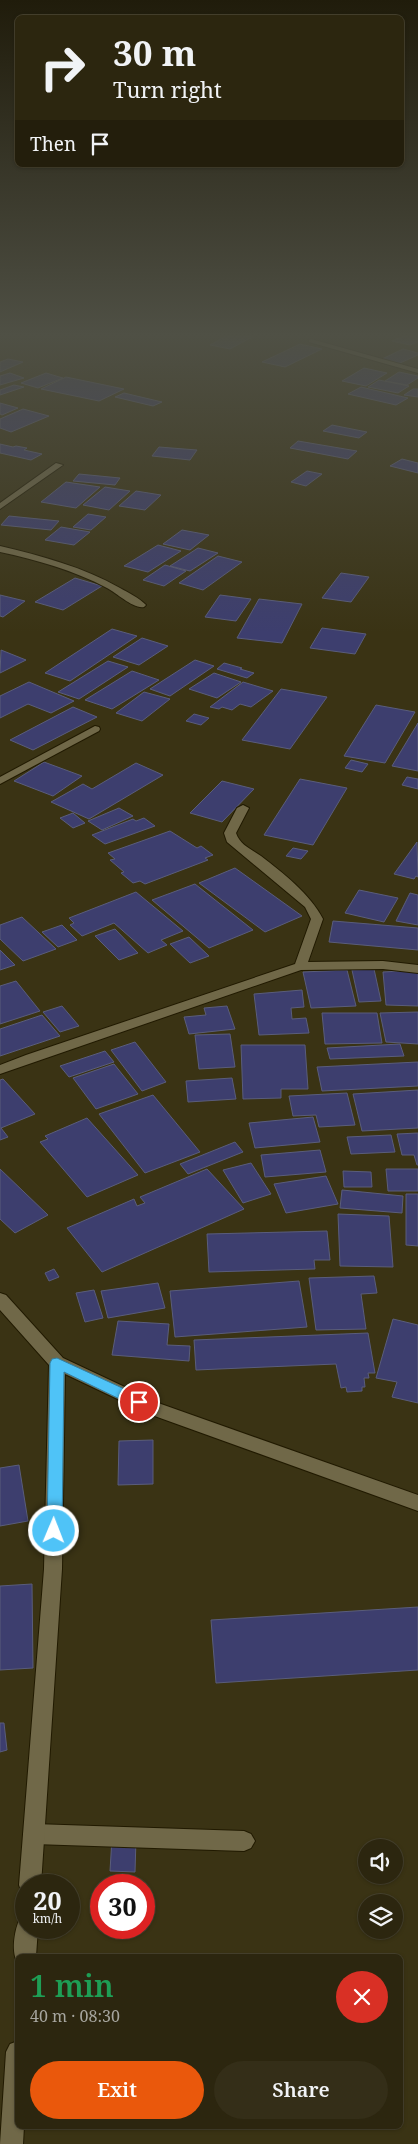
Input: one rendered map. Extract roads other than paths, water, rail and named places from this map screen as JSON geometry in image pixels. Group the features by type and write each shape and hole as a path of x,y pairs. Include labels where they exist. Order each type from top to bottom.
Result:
{"street":[{"path":"0,507 59,464"},
{"path":"0,549 44,560 78,573 118,589 141,605"},
{"path":"0,781 95,729"},
{"path":"244,808 230,833 233,842 257,859 310,905 317,919 300,966"},
{"path":"0,1070 300,966 383,965 418,969"},
{"path":"0,1299 57,1363 155,1409 418,1503"},
{"path":"31,1874 53,1569 57,1363"},
{"path":"34,1834 244,1842"},
{"path":"25,1954 26,1939"},
{"path":"11,2144 15,2091"}]}
